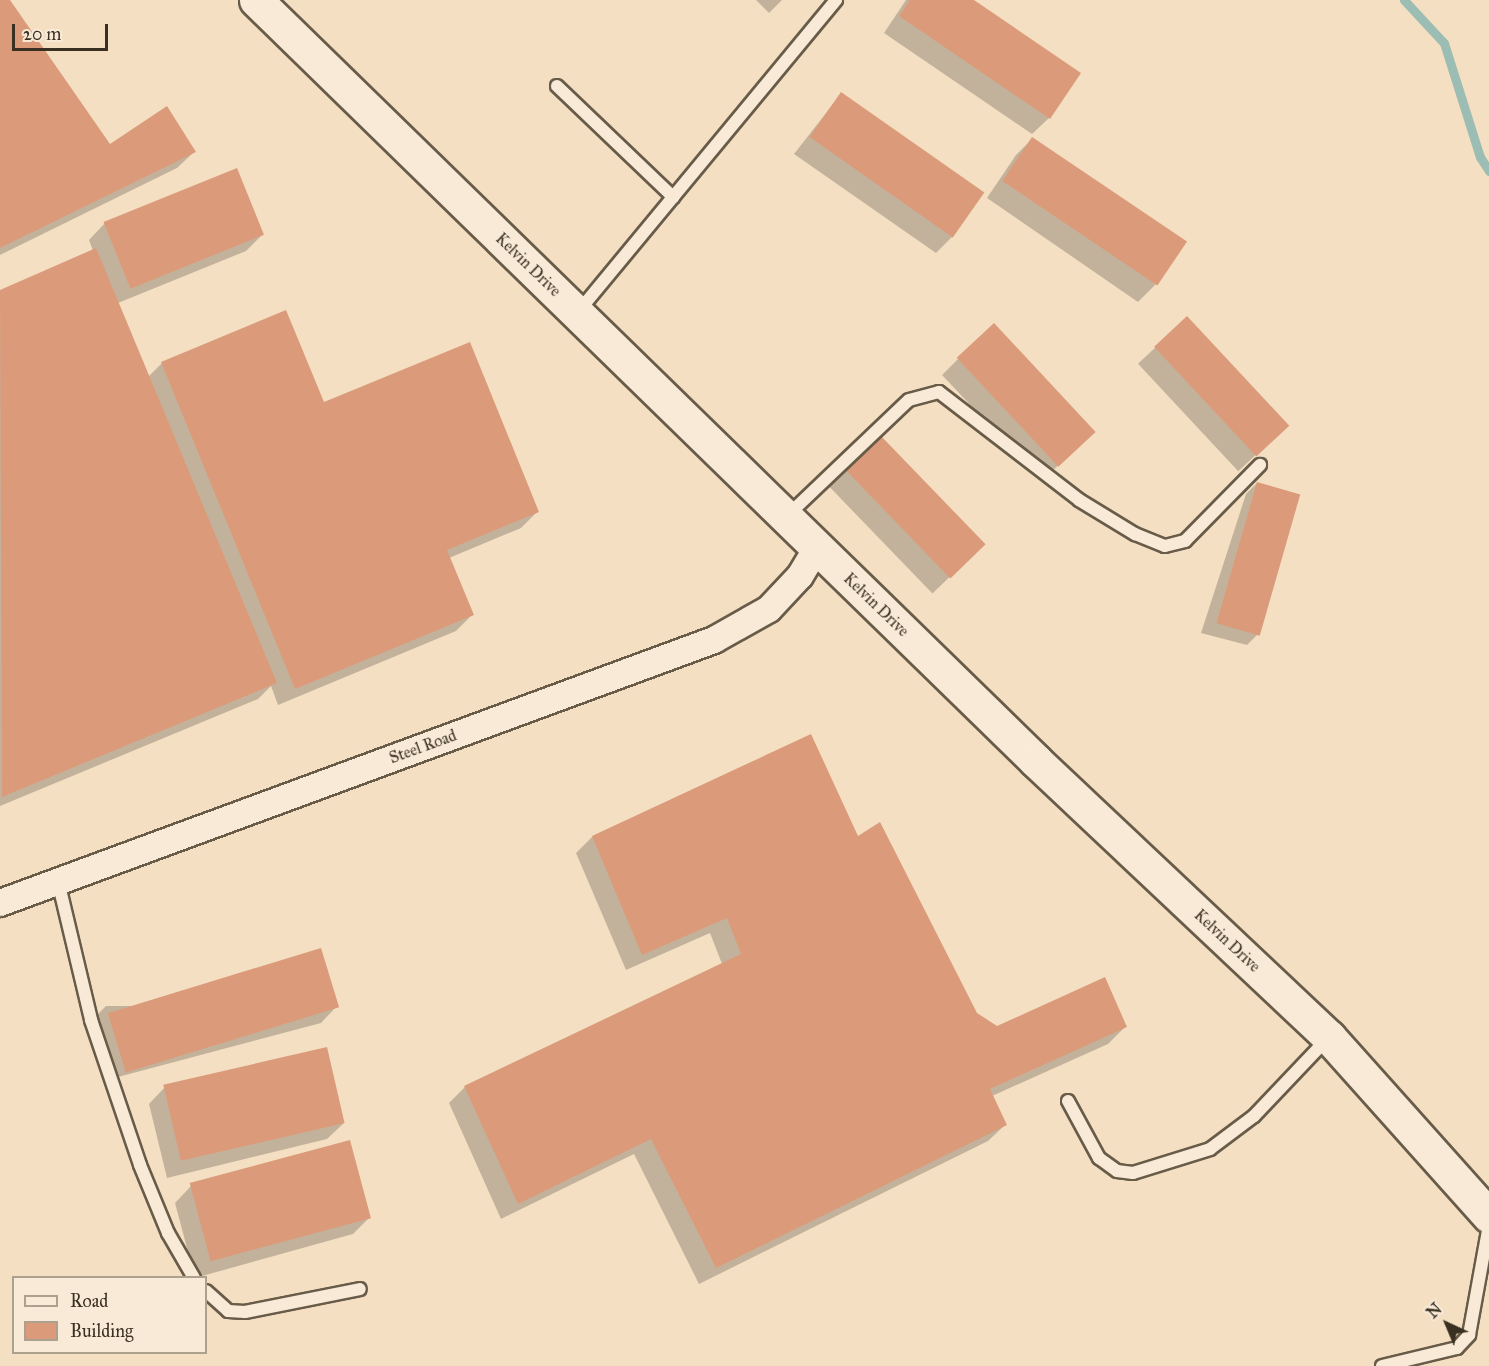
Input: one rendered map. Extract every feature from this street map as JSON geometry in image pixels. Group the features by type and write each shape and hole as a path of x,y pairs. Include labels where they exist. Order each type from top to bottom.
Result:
{"street":[{"name":"Kelvin Drive","path":"257,0 817,548 1329,1037 1489,1216"},
{"name":"Steel Road","path":"0,903 714,640 769,609 800,576 817,548"}],"lane":[{"path":"577,313 836,0"},
{"path":"557,86 673,197"},
{"path":"786,517 909,400 939,392 1079,500 1135,534 1165,546 1185,541 1260,465"},
{"path":"58,881 91,1020 121,1109 168,1233 193,1276"},
{"path":"1068,1101 1099,1158 1117,1171 1133,1173 1210,1149 1254,1116 1329,1037"},
{"path":"1382,1366 1457,1348 1469,1335 1489,1225"},
{"path":"207,1292 228,1311 245,1312 360,1289"}],"building":[{"path":"0,0 10,0 110,144 167,106 196,152 0,248"},
{"path":"910,0 974,0 1081,73 1050,119 899,16"},
{"path":"841,92 984,192 953,237 809,137"},
{"path":"1032,137 1187,242 1157,286 1002,181"},
{"path":"237,168 264,235 130,289 103,222"},
{"path":"96,248 277,683 2,797 0,290"},
{"path":"286,310 324,402 470,342 539,512 447,550 474,615 295,689 161,362"},
{"path":"1187,316 1289,426 1256,456 1154,347"},
{"path":"994,323 1096,432 1058,467 957,358"},
{"path":"880,435 986,544 950,578 845,469"},
{"path":"1257,482 1300,494 1260,636 1216,623"},
{"path":"811,734 858,836 880,822 977,1013 997,1026 1105,977 1127,1027 990,1089 1007,1125 716,1268 651,1139 518,1204 464,1086 741,954 727,918 642,955 592,836"},
{"path":"321,948 339,1007 126,1072 108,1013"},
{"path":"327,1047 345,1123 181,1161 163,1085"},
{"path":"350,1140 371,1218 211,1261 190,1183"}],"waterway":[{"path":"1404,0 1444,43 1480,157 1489,171"}]}
